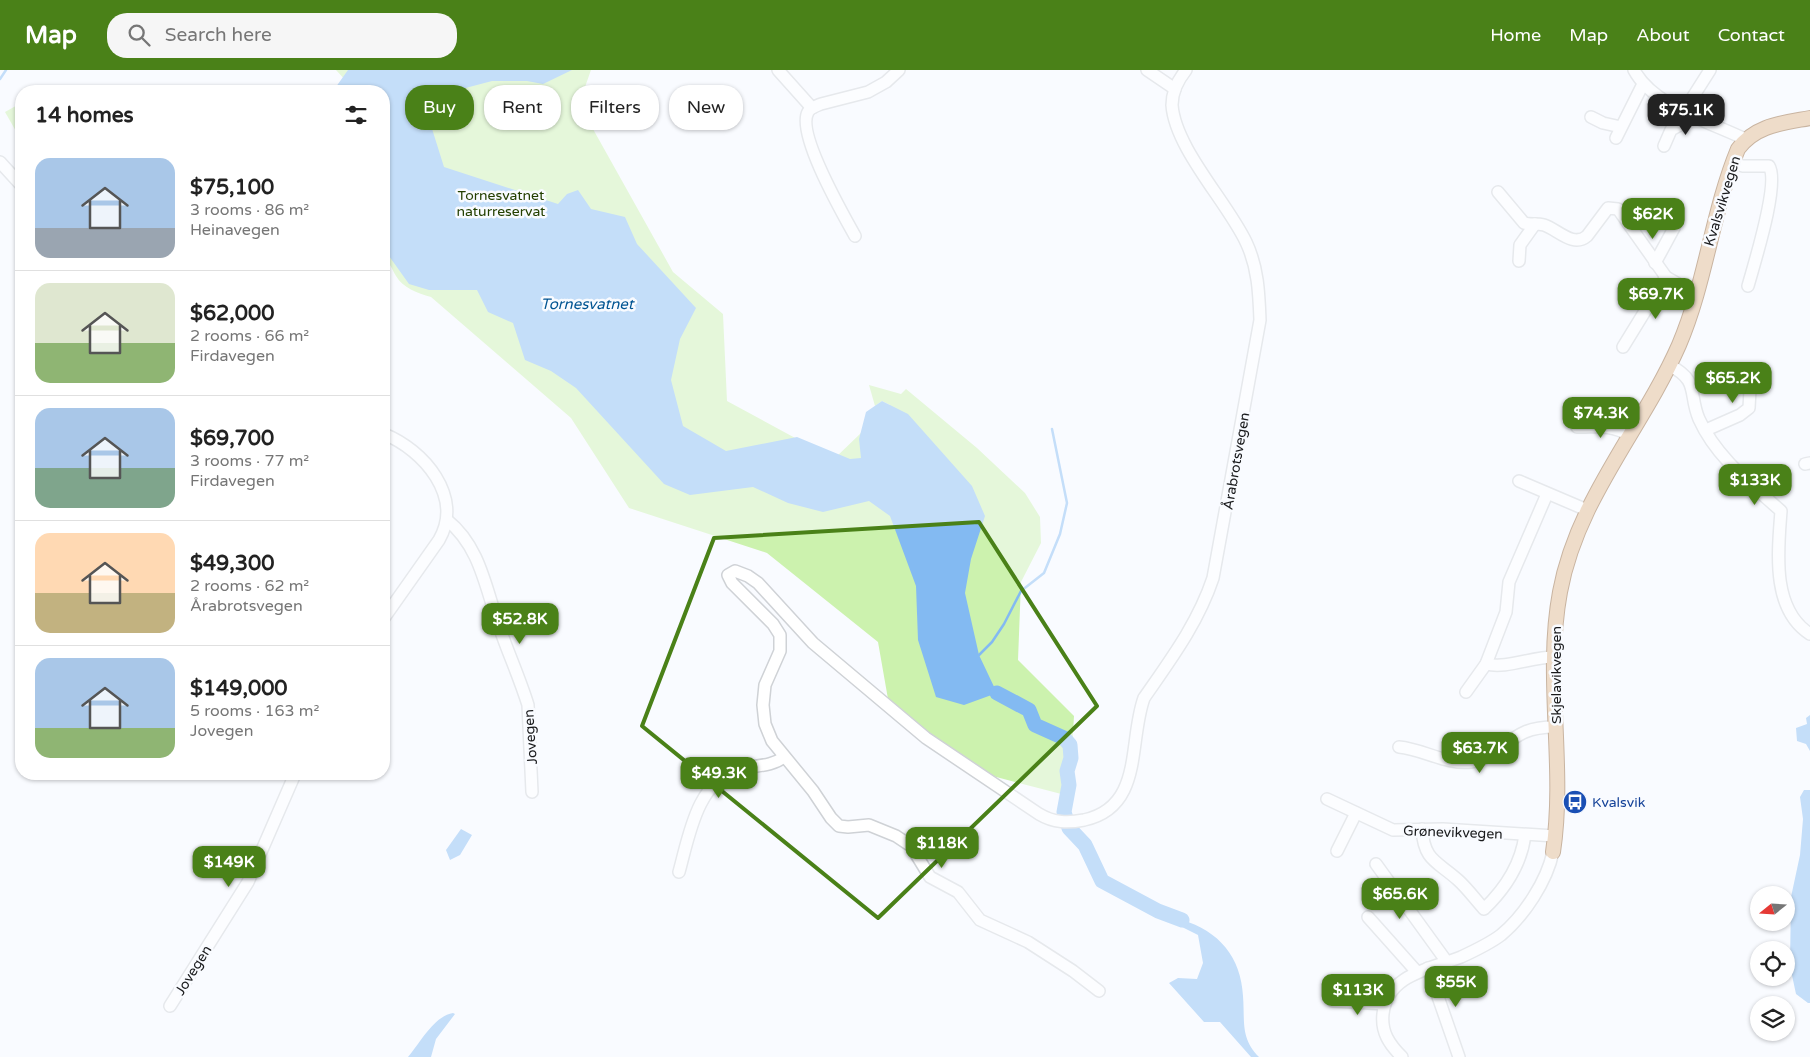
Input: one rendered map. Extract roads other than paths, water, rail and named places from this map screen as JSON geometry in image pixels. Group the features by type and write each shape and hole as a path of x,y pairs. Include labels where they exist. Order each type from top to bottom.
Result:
{"main road":[{"name":"Kvalsvikvegen","path":"1669,365 1685,331 1732,162 1745,139 1773,125 1810,118"},
{"name":"Skjelavikvegen","path":"1553,852 1558,807 1554,657 1557,614 1564,573 1587,510 1606,472 1669,365"}],"street":[{"path":"778,70 812,108"},
{"path":"855,236 823,176 806,123 808,112 812,108 868,92 886,82 899,70"},
{"path":"1147,70 1175,89"},
{"name":"Årabrotsvegen","path":"784,758 772,741 765,724 762,705 765,685 780,650 780,635 773,624 728,579 730,572 741,573 758,583 813,643 926,738 1040,814 1058,822 1072,821 1103,813 1112,807 1125,791 1132,766 1137,725 1144,698 1178,649 1205,602 1220,550 1260,320 1258,289 1252,257 1239,228 1179,132 1172,103 1175,89 1186,70"},
{"path":"1634,70 1642,84 1663,100 1745,139"},
{"path":"1684,111 1710,70"},
{"path":"1616,138 1642,84"},
{"path":"1664,146 1671,130 1696,116"},
{"path":"1590,117 1597,121 1621,127"},
{"path":"0,162 15,178"},
{"path":"1732,162 1749,166 1765,164 1772,170 1768,208 1748,286"},
{"path":"1498,192 1520,220 1547,226 1572,240 1578,241 1587,236 1604,211 1613,207 1622,214 1666,278 1682,286 1697,290"},
{"path":"1519,261 1520,246 1535,224"},
{"path":"1654,262 1674,228"},
{"path":"1623,347 1666,278"},
{"path":"1669,365 1682,372 1690,383 1698,416 1732,467 1781,511 1778,550 1783,600 1795,623 1810,634"},
{"path":"1706,430 1740,415 1749,408 1750,371"},
{"path":"1577,427 1605,426 1629,435"},
{"path":"390,437 404,444 415,453 434,475 446,501 447,520 439,540 390,609"},
{"path":"1519,481 1587,510"},
{"path":"1466,692 1486,664 1506,612 1509,582 1547,494"},
{"name":"Jovegen","path":"447,520 464,539 482,570 498,626 524,692 528,705 532,792"},
{"path":"1486,664 1500,667 1537,657 1554,657"},
{"path":"1399,747 1409,748 1425,755 1471,762 1485,758 1524,733 1545,727 1556,727"},
{"path":"679,872 702,801 714,784 725,775 739,769 770,764 784,758 839,826 870,825 896,836 911,846 930,877 958,892 980,920 1028,942 1073,970 1099,991"},
{"name":"Jovegen","path":"170,1006 248,882 292,780"},
{"name":"Grønevikvegen","path":"1327,799 1393,830 1422,829 1555,836"},
{"path":"1337,851 1356,813"},
{"path":"1422,829 1425,850 1429,857 1457,879 1484,909 1511,877 1521,854 1525,835"},
{"name":"Skjelavikvegen","path":"1384,1004 1397,985 1417,972 1447,962 1479,948 1501,935 1518,918 1550,868 1553,852"},
{"path":"1376,864 1447,962"},
{"path":"1368,917 1417,972"},
{"path":"1428,968 1459,1057"},
{"path":"1334,1002 1384,1004 1384,1032 1398,1053 1385,1057"}],"water":[{"name":"Tornesvatnet","path":"348,70 572,70 543,84 527,81 492,81 474,86 405,85 405,130 432,130 444,167 558,204 567,194 578,190 591,209 625,217 637,244 696,308 680,339 671,380 683,426 726,451 797,437 850,459 861,458 859,439 866,412 882,401 908,414 972,486 985,516 971,559 965,593 979,655 997,693 964,705 936,697 918,640 916,586 890,516 869,501 823,512 788,503 753,487 690,495 664,484 576,388 551,371 525,360 513,323 488,312 477,290 429,290 409,284 390,257 390,85 337,85"},
{"path":"1810,715 1810,751 1806,744 1797,741 1796,728 1807,724 1806,718"},
{"path":"1804,790 1810,790 1810,1003 1796,994 1794,986 1795,941 1790,941 1791,931 1795,931 1795,886 1793,886 1800,855 1803,819 1800,797"},
{"path":"461,829 472,835 460,855 450,860 446,850"},
{"path":"1182,920 1207,931 1226,948 1233,958 1241,982 1246,1036 1259,1057 1251,1057 1220,1022 1204,1022 1169,983 1178,978 1197,979 1203,963 1198,935 1180,926"},
{"path":"453,1013 455,1014 436,1039 431,1057 408,1057 440,1019"}],"waterway":[{"path":"0,79 6,70"},
{"path":"979,655 992,642 1004,624 1021,591 1044,573 1060,534 1067,503 1052,429"},
{"path":"997,693 1029,710 1035,725 1064,738 1070,745 1071,758 1067,771 1069,785 1064,812 1069,828 1085,845 1102,881 1158,911 1182,920"}],"place":[{"name":"Kvalsvik","path":"1575,802"}],"park label":[{"name":"Tornesvatnet naturreservat","path":"501,204"}]}
